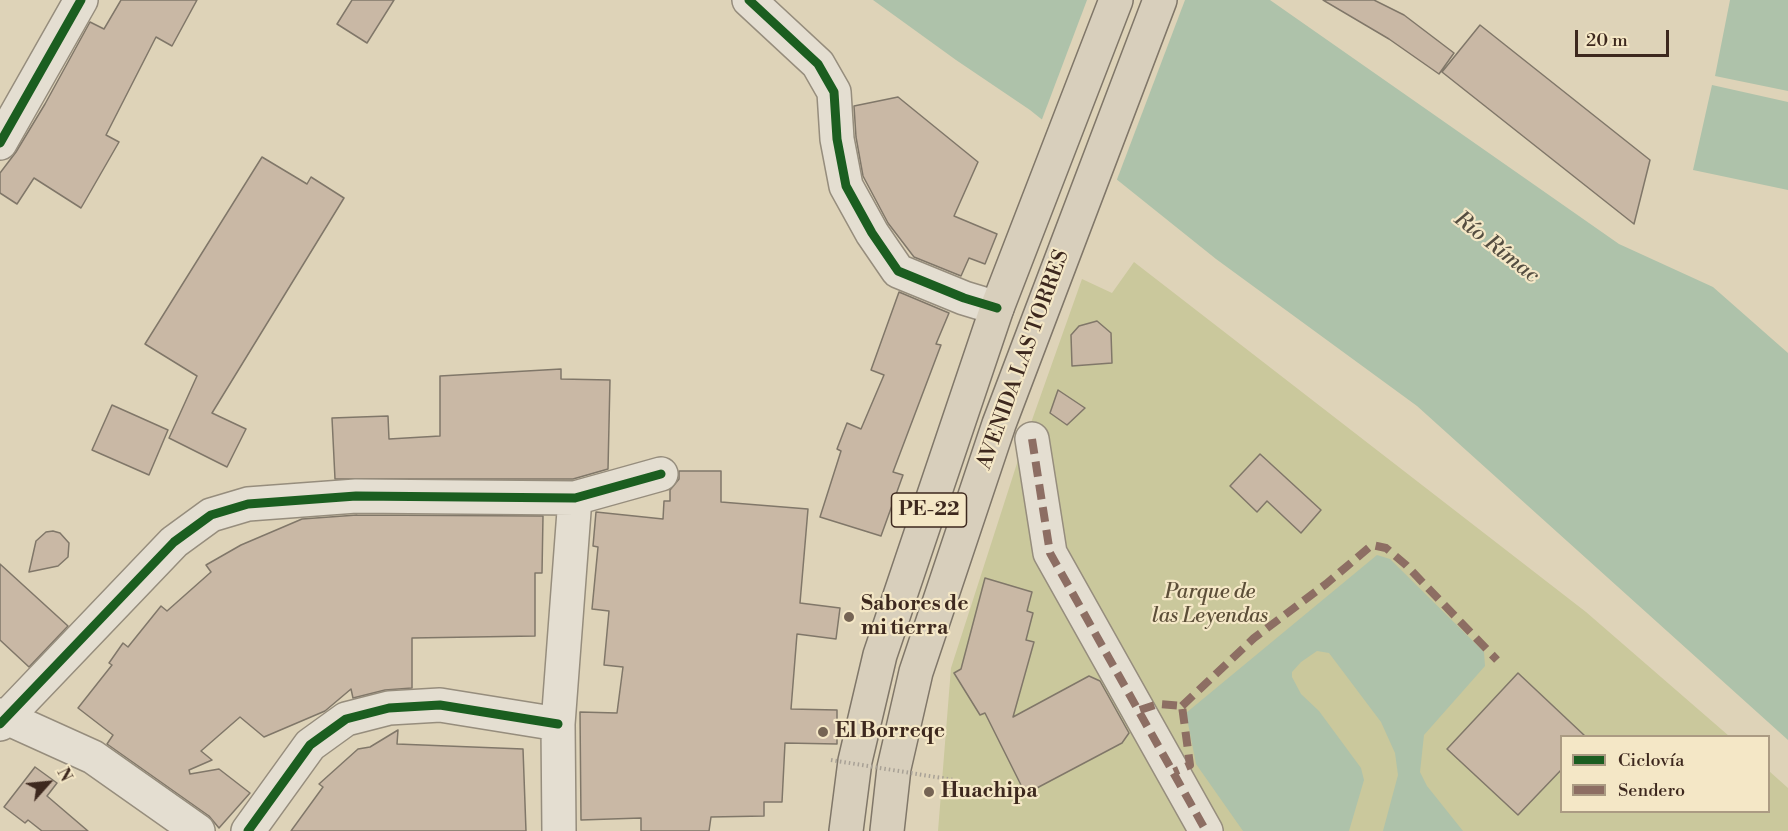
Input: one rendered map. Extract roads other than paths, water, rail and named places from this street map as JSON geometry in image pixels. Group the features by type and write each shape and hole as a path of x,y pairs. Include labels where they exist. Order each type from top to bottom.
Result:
{"highway":[{"name":"AVENIDA LAS TORRES","path":"846,831 855,761 880,655 997,308 1116,0"},
{"name":"AVENIDA LAS TORRES","path":"886,831 894,768 916,672 999,424 1077,212 1160,0"}],"street":[{"path":"0,142 81,0"},
{"path":"749,0 818,64 824,73 834,92 837,139 846,186 872,233 897,271 997,308"},
{"path":"1032,439 1050,553 1206,831"},
{"path":"198,831 93,757 2,719 174,542 211,515 248,504 356,496 575,498 661,474"},
{"path":"559,831 558,724 575,498"},
{"path":"248,831 310,745 346,719 389,708 440,705 558,724"}],"water":[{"name":"Río Rímac","path":"873,0 1270,0 1619,244 1713,287 1788,353 1788,740 1417,406 1216,259 1030,110"},
{"path":"1730,0 1788,0 1788,91 1715,76"},
{"path":"1712,85 1788,102 1788,190 1693,170"},
{"path":"1377,555 1390,559 1484,652 1485,666 1424,735 1420,772 1427,786 1463,831 1383,831 1398,775 1395,753 1381,722 1329,653 1317,651 1301,662 1292,672 1292,677 1301,694 1319,711 1361,768 1364,780 1349,831 1243,831 1196,764 1186,713"}],"place":[{"name":"Sabores de mi tierra","path":"849,617"},
{"name":"El Borreqe","path":"823,732"},
{"name":"Huachipa","path":"929,792"}],"park label":[{"name":"Parque de las Leyendas","path":"1210,605"}]}
